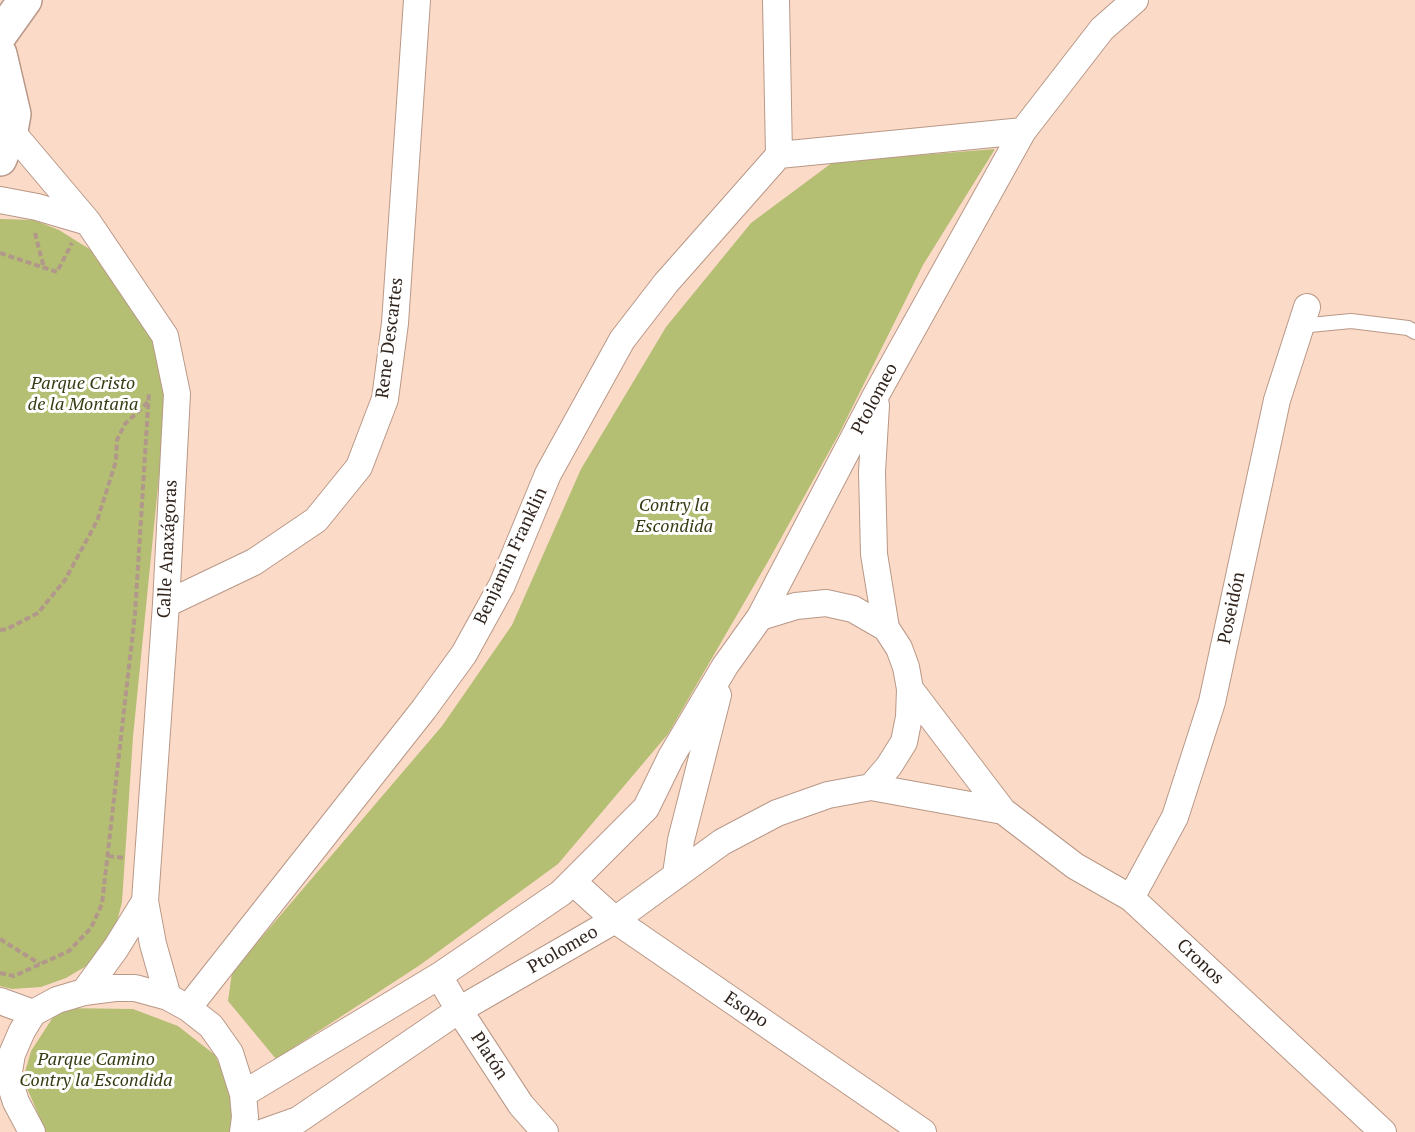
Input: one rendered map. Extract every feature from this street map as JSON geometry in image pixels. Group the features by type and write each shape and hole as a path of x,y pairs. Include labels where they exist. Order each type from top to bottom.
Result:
{"street":[{"path":"0,35 25,0"},
{"name":"Rene Descartes","path":"166,604 254,562 316,520 359,466 385,399 395,323 417,0"},
{"path":"776,0 779,155 1023,130"},
{"name":"Ptolomeo","path":"243,1094 439,976 561,893 646,808 671,757 725,666 760,617 876,395 1023,130 1102,29 1135,0"},
{"path":"0,54 14,114 6,145"},
{"name":"Calle Anaxágoras","path":"6,145 88,222 165,336 177,394 166,604 145,901 153,944 178,1002"},
{"name":"Benjamin Franklin","path":"178,1002 424,709 464,654 502,585 548,474 622,340 666,283 779,155"},
{"path":"0,200 31,205 88,222"},
{"name":"Poseidón","path":"1131,898 1175,817 1212,702 1277,400 1303,317"},
{"path":"676,874 722,842 777,813 828,795 871,787 890,766 904,742 909,717 910,689 899,648 886,628 874,554 872,472 876,395"},
{"path":"760,617 796,606 826,603 853,609 886,628"},
{"name":"Ptolomeo","path":"264,1132 298,1120 459,1010 615,920 676,874 681,840 725,666"},
{"name":"Cronos","path":"910,689 1003,811 1075,866 1131,898 1383,1132"},
{"name":"Cronos","path":"871,787 1003,811"},
{"name":"Esopo","path":"573,882 615,920 923,1132"},
{"name":"Calle Anaxágoras","path":"84,992 111,955 145,901"},
{"name":"Platón","path":"439,976 521,1105 545,1132"},
{"path":"32,1132 4,1073 22,1031 33,1014 57,1000 84,992 135,988 178,1002 211,1026 230,1053 243,1094 245,1117 243,1132"},
{"path":"0,1001 33,1014"}],"lane":[{"path":"1303,317 1408,328 1415,332"}],"path":[{"path":"31,205 33,224 44,267"},
{"path":"62,238 72,243 80,252"},
{"path":"0,253 57,272 72,243"},
{"path":"0,973 14,976 69,951 91,928 102,904 135,614 150,390"},
{"path":"0,630 7,629 38,613 65,580 97,521 116,462 117,440 125,424 149,400 177,394"},
{"path":"0,939 41,964"}],"green space":[{"name":"Contry la Escondida","path":"995,149 923,265 840,432 668,734 558,864 420,965 276,1059 228,1001 232,972 442,726 512,625 581,469 666,327 751,223 833,162"},
{"name":"Parque Cristo de la Montaña","path":"0,219 34,220 59,230 91,250 124,285 153,331 167,396 133,737 122,902 116,926 88,965 66,978 41,987 12,989 0,986"},
{"name":"Parque Camino Contry la Escondida","path":"59,1008 133,1009 178,1026 215,1055 233,1096 233,1132 46,1132 23,1079 31,1051"}]}
